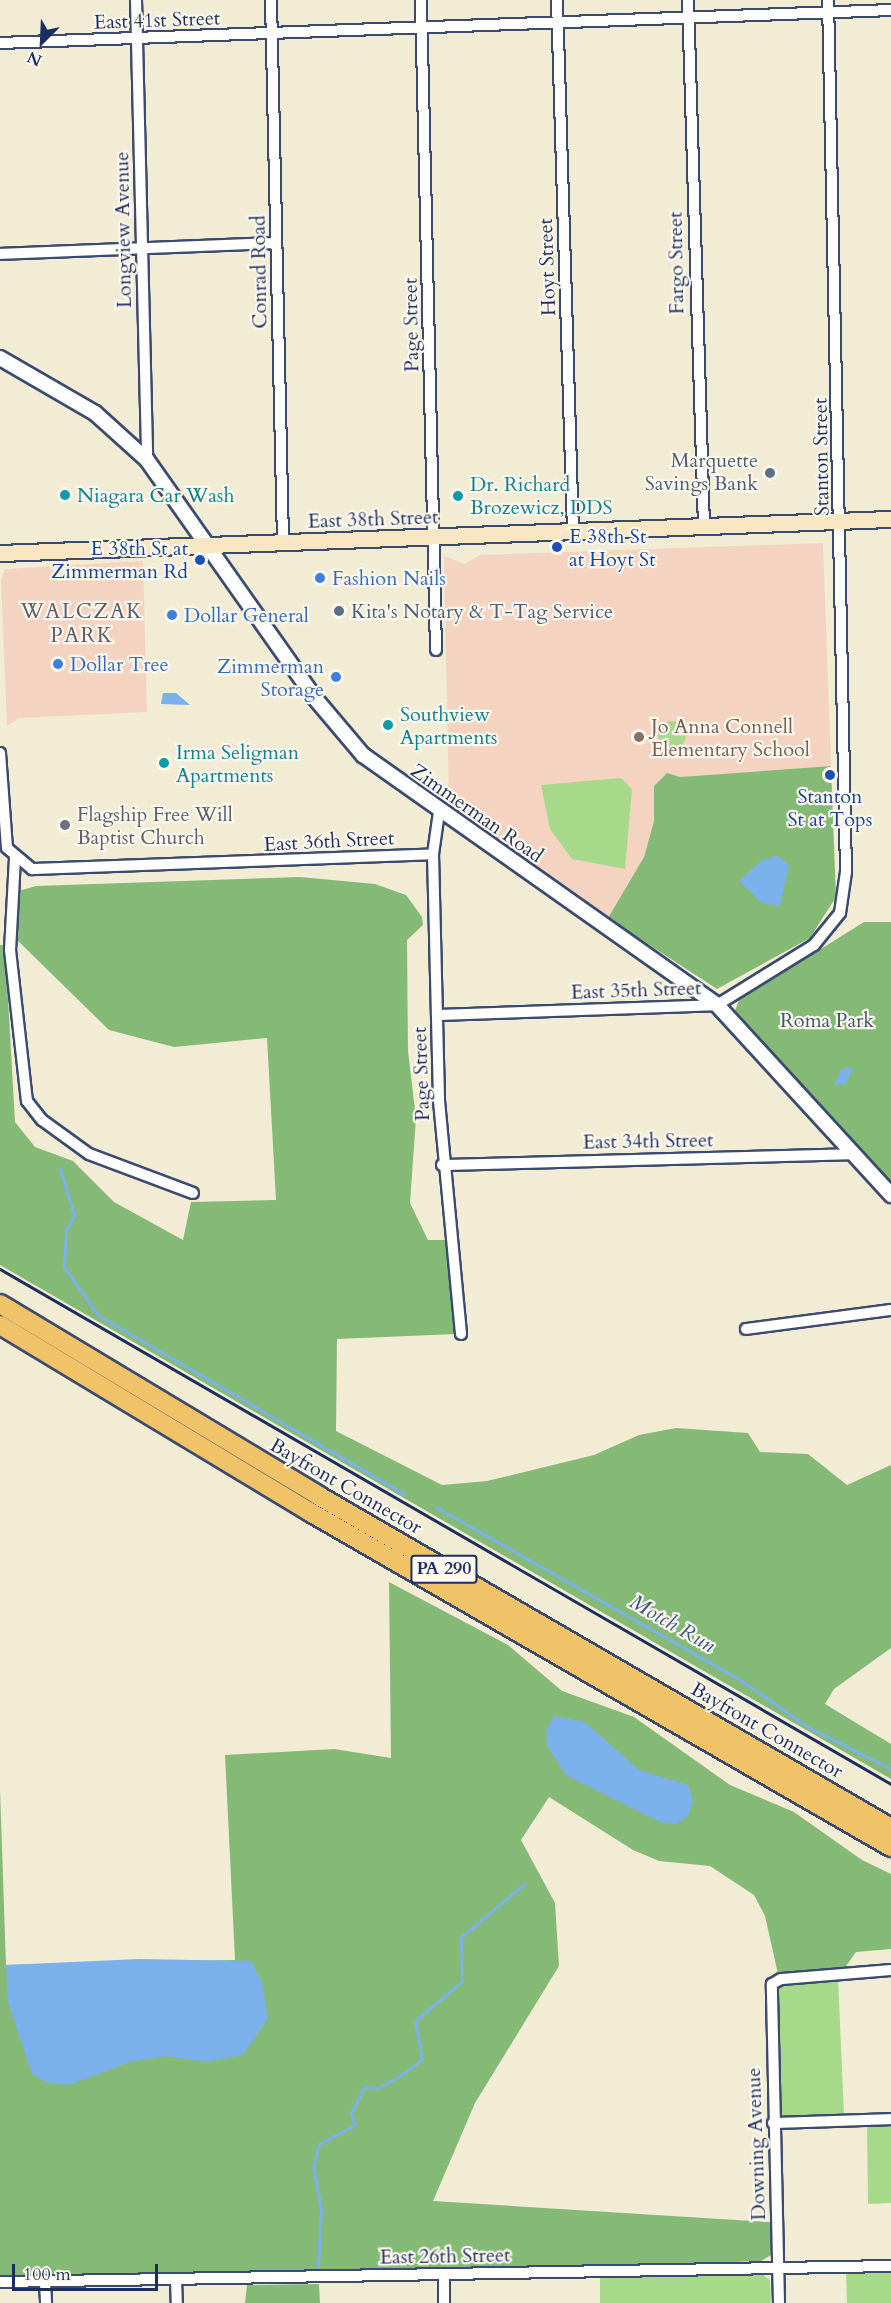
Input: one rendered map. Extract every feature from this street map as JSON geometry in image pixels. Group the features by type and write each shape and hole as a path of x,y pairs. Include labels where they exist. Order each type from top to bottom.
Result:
{"highway":[{"name":"Bayfront Connector","path":"0,1304 319,1496 891,1828"},
{"name":"Bayfront Connector","path":"0,1325 310,1512 891,1847"}],"main road":[{"name":"East 38th Street","path":"0,553 891,519"}],"street":[{"name":"Longview Avenue","path":"136,0 147,460"},
{"name":"Conrad Road","path":"271,0 284,543"},
{"name":"Page Street","path":"421,0 436,650"},
{"name":"Hoyt Street","path":"557,0 573,532"},
{"name":"Fargo Street","path":"688,0 704,526"},
{"name":"Stanton Street","path":"828,0 846,872 840,913"},
{"name":"East 41st Street","path":"0,43 136,40 891,10"},
{"path":"0,254 276,243"},
{"name":"Zimmerman Road","path":"0,358 95,413 147,460 346,739 439,812 717,1005 891,1196"},
{"path":"0,753 4,835 15,858 9,889 17,1042 27,1101 42,1120 101,1160 193,1193"},
{"name":"Page Street","path":"439,812 433,854 442,1165 461,1334"},
{"name":"East 36th Street","path":"15,858 32,869 49,872 433,854"},
{"name":"East 35th Street","path":"437,1015 717,1005 814,945 840,913"},
{"name":"East 34th Street","path":"442,1165 854,1154"},
{"path":"746,1329 891,1310"},
{"name":"Downing Avenue","path":"778,2303 772,1984 781,1979 891,1970"},
{"path":"773,2123 891,2119"},
{"name":"East 26th Street","path":"1,2282 891,2266"},
{"path":"444,2274 444,2303"},
{"path":"177,2280 177,2303"},
{"path":"45,2282 46,2303"}],"shaded area":[{"name":"Jo Anna Connell Elementary School","path":"823,543 831,766 680,777 667,773 654,786 654,821 644,857 608,918 449,805 444,556 465,564 480,555"},
{"path":"143,561 147,712 19,718 7,726 1,580 5,569"}],"green space":[{"path":"672,721 682,725 686,735 682,745 672,749 662,745 658,735 662,725"},
{"path":"831,766 836,897 810,938 717,989 608,918 644,857 654,821 654,786 667,773 680,777"},
{"path":"621,778 632,789 625,869 572,859 550,829 541,785"},
{"path":"300,877 375,884 406,895 422,917 423,925 407,940 408,1051 416,1118 410,1203 428,1240 445,1240 456,1334 337,1339 336,1431 442,1485 487,1481 594,1455 639,1435 676,1428 748,1433 760,1452 808,1454 847,1485 891,1465 891,1648 834,1689 825,1704 891,1744 891,1779 0,1265 0,945 5,945 15,1122 35,1147 73,1161 114,1202 183,1240 191,1202 276,1200 267,1038 174,1047 109,1030 16,939 15,892 36,886"},
{"name":"Roma Park","path":"864,922 891,922 891,1185 735,1011 739,1000"},
{"path":"389,1582 508,1645 562,1691 634,1717 730,1785 794,1812 862,1860 891,1874 891,1949 856,1952 844,1969 778,1974 765,1916 754,1895 710,1866 659,1861 633,1850 549,1797 521,1840 555,1903 559,1966 475,2103 433,2201 770,2222 771,2255 761,2261 651,2265 1,2277 0,2289 0,1789 6,1965 235,1960 225,1755 334,1749 391,1758"},
{"path":"838,1977 844,2115 783,2117 778,2114 776,1989 781,1984"},
{"path":"867,2123 891,2123 891,2203 868,2204"},
{"path":"891,2270 891,2303 847,2303 846,2271"},
{"path":"763,2275 770,2280 771,2303 600,2303 600,2277"},
{"path":"319,2284 320,2303 245,2303 247,2285"}],"water":[{"path":"163,693 176,693 190,705 161,704"},
{"path":"778,856 789,865 780,906 762,903 739,881 762,860"},
{"path":"853,1067 846,1084 834,1085 841,1069"},
{"path":"554,1716 585,1722 639,1770 688,1785 693,1800 688,1816 676,1824 660,1822 566,1775 547,1746 546,1731"},
{"path":"139,1959 251,1961 262,1982 268,2018 243,2055 206,2062 166,2056 130,2062 69,2085 47,2083 32,2074 8,2002 6,1965"}],"waterway":[{"path":"60,1169 74,1215 66,1230 64,1267 98,1315 404,1494"},
{"name":"Motch Run","path":"436,1507 739,1679 808,1727 891,1769"},
{"path":"318,2267 321,2208 313,2167 319,2144 355,2125 351,2113 364,2087 377,2088 397,2078 422,2059 415,2021 462,1981 461,1937 524,1884"}],"railway":[{"path":"0,1269 891,1784"}],"place":[{"name":"Marquette Savings Bank","path":"770,473"},
{"name":"Niagara Car Wash","path":"65,495"},
{"name":"Dr. Richard Brozewicz, DDS","path":"458,496"},
{"name":"E 38th St at Hoyt St","path":"557,547"},
{"name":"E 38th St at Zimmerman Rd","path":"200,560"},
{"name":"Fashion Nails","path":"320,578"},
{"name":"Kita's Notary & T-Tag Service","path":"339,611"},
{"name":"Dollar General","path":"172,615"},
{"name":"Dollar Tree","path":"58,664"},
{"name":"Zimmerman Storage","path":"336,677"},
{"name":"Southview Apartments","path":"388,725"},
{"name":"Jo Anna Connell Elementary School","path":"639,737"},
{"name":"Irma Seligman Apartments","path":"164,763"},
{"name":"Stanton St at Tops","path":"830,775"},
{"name":"Flagship Free Will Baptist Church","path":"65,825"}],"district":[{"name":"WALCZAK PARK","path":"82,624"}]}
